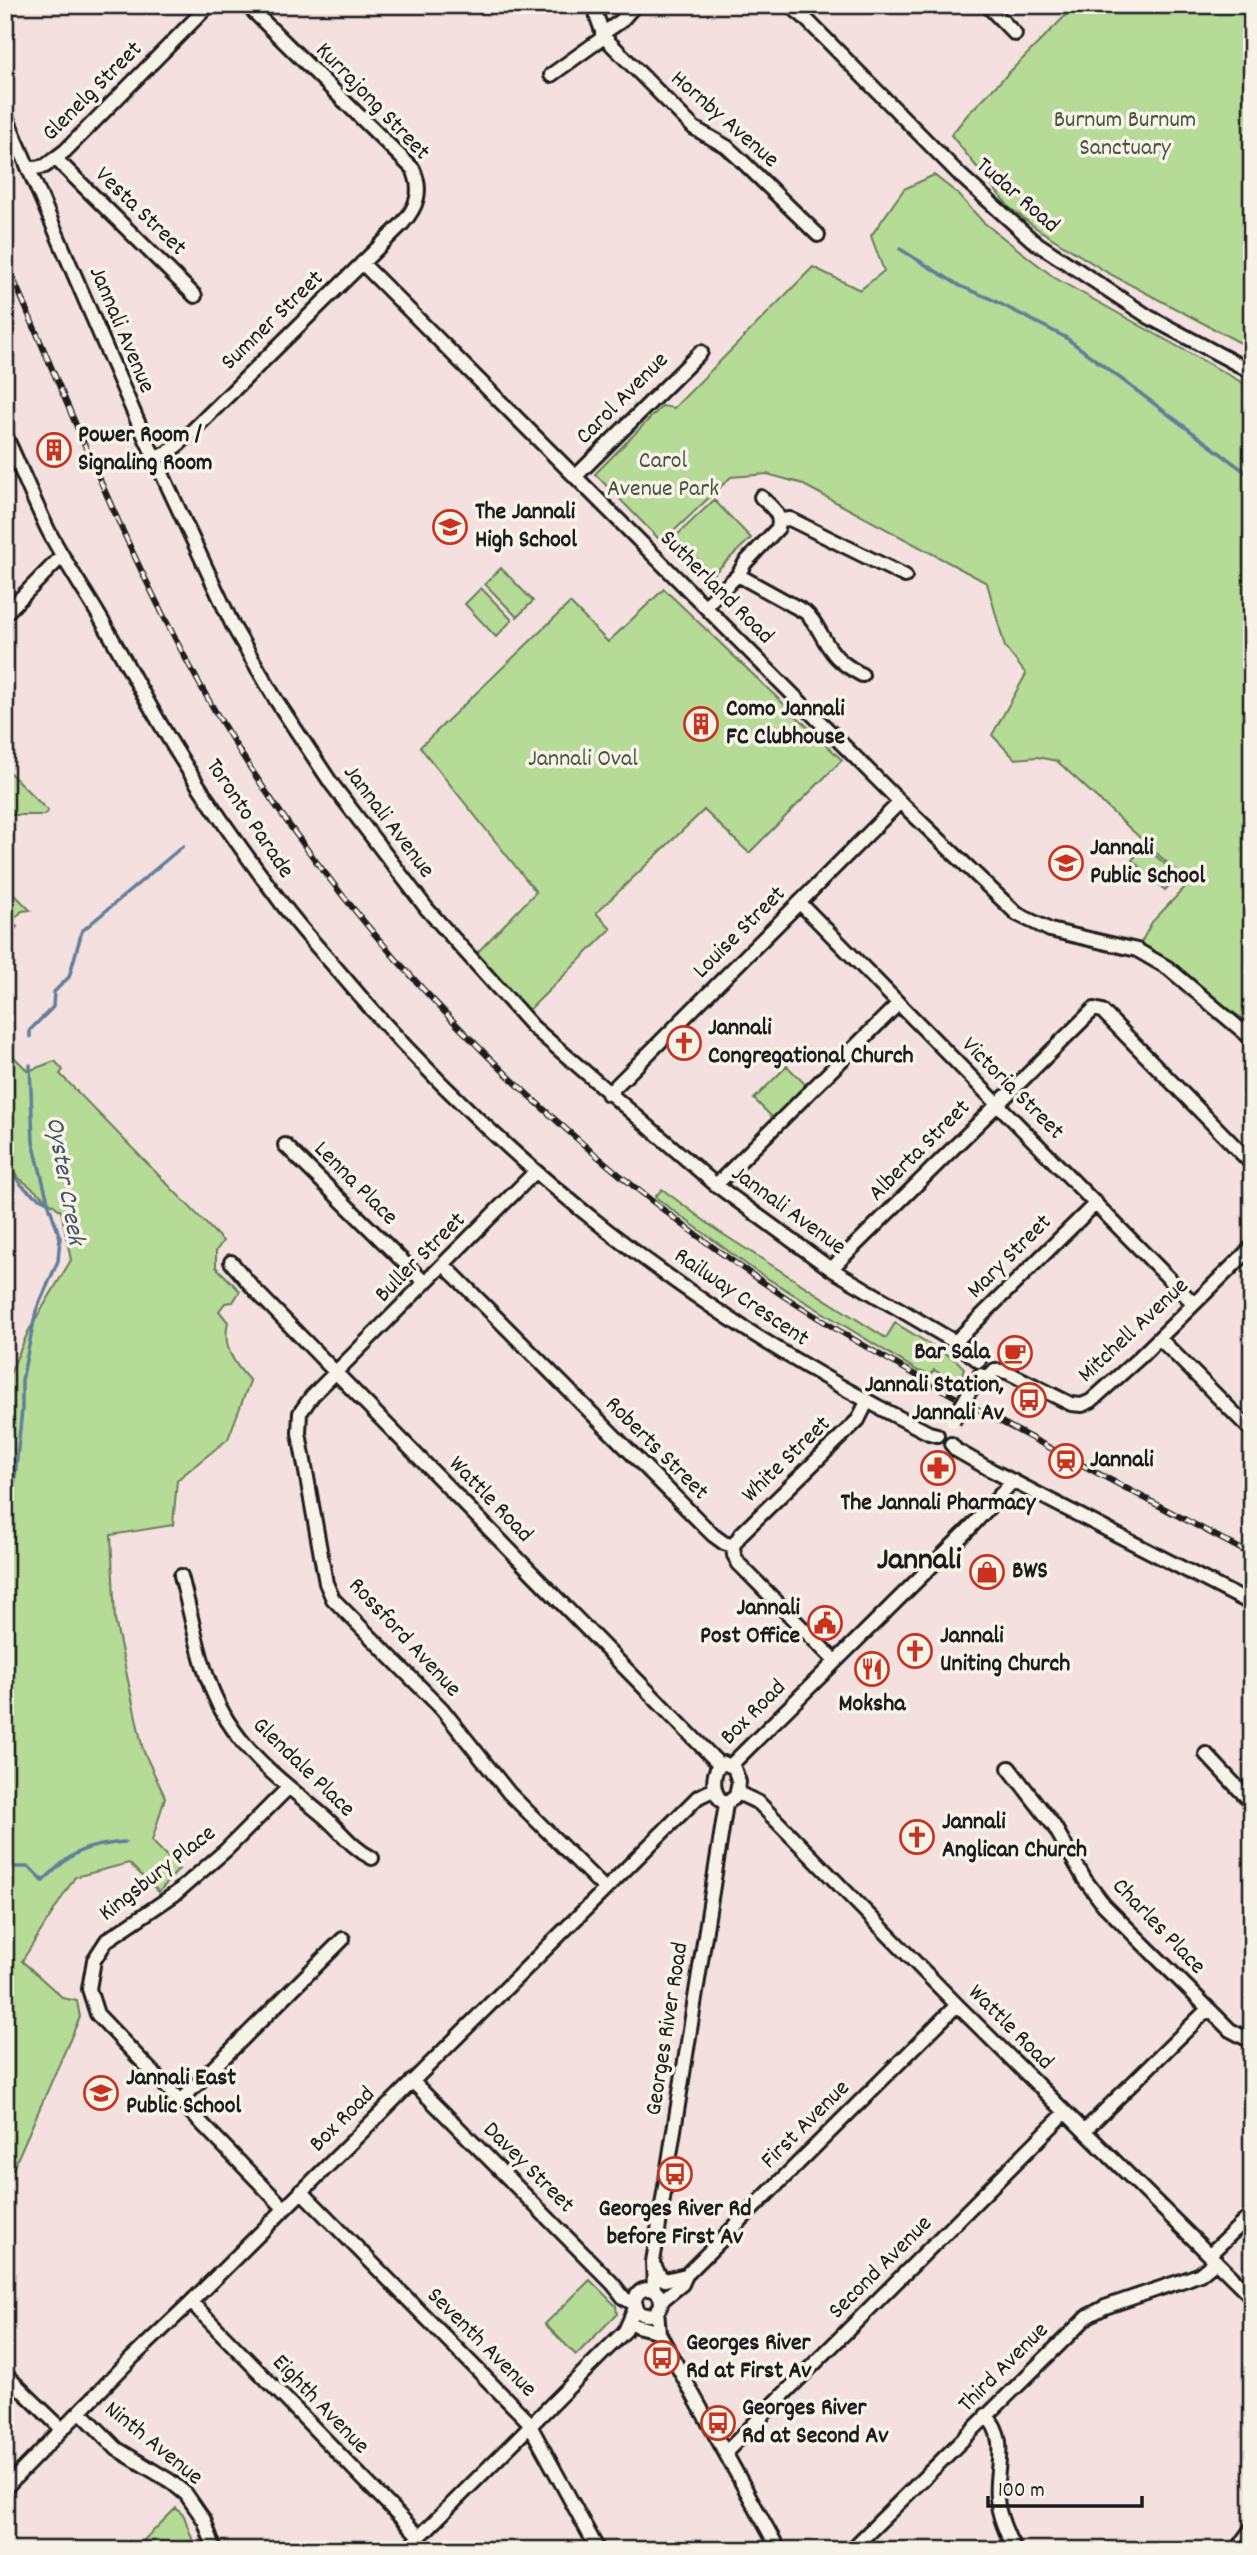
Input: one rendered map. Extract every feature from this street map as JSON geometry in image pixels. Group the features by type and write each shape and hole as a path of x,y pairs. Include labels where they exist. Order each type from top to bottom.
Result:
{"street":[{"name":"Glenelg Street","path":"30,169 45,166 56,159 209,5"},
{"name":"Kurrajong Street","path":"247,5 413,169 419,181 415,206"},
{"path":"596,5 603,36"},
{"path":"551,75 621,21 635,5"},
{"name":"Tudar Road","path":"789,5 960,175 1031,240 1149,317 1252,372"},
{"path":"986,5 1015,34"},
{"name":"Hornby Avenue","path":"603,36 694,128 741,160 818,235"},
{"name":"Jannali Avenue","path":"5,114 155,458 233,626 276,700 331,783 426,909 533,1027 716,1185 831,1269 955,1342 979,1361"},
{"name":"Vesta Street","path":"56,159 195,296"},
{"name":"Sumner Street","path":"155,458 179,444 402,224 415,206"},
{"name":"Sutherland Road","path":"362,263 901,802 1017,914 1050,930 1137,950 1168,968 1252,1039"},
{"name":"Carol Avenue","path":"575,477 701,352"},
{"name":"Toronto Parade","path":"5,435 62,556 176,750 278,900 421,1063 535,1172"},
{"path":"705,606 738,575 745,563 771,536 780,520 778,513 761,497"},
{"path":"780,520 790,519 905,576"},
{"path":"5,614 62,556"},
{"path":"738,575 805,612 813,619 840,662 862,675"},
{"name":"Louise Street","path":"608,1094 901,802"},
{"name":"Victoria Street","path":"800,903 1194,1304"},
{"path":"716,1185 898,1004"},
{"name":"Alberta Street","path":"831,1269 1088,1012 1100,1009 1252,1164"},
{"name":"Lenna Place","path":"285,1145 425,1283"},
{"name":"Buller Street","path":"335,1373 535,1172"},
{"name":"Railway Crescent","path":"535,1172 597,1223 728,1317 811,1371 929,1433 947,1433 956,1450 1013,1482 1252,1604"},
{"name":"Mary Street","path":"955,1342 1096,1203"},
{"name":"Mitchell Avenue","path":"995,1370 1007,1371 1071,1404 1082,1405 1101,1394 1252,1247"},
{"name":"Wattle Road","path":"232,1262 255,1290 335,1373 726,1765"},
{"name":"Roberts Street","path":"444,1265 713,1535 723,1544 733,1546 739,1564 835,1661"},
{"path":"1159,1338 1252,1431"},
{"path":"990,1359 995,1370 988,1377 979,1375 976,1369 979,1361 990,1359"},
{"name":"Rossford Avenue","path":"335,1373 305,1404 299,1423 326,1583 333,1599 442,1709 509,1793 604,1888"},
{"path":"947,1433 979,1375"},
{"name":"White Street","path":"733,1546 741,1534 858,1420 867,1402"},
{"name":"Box Road","path":"726,1765 970,1528 1013,1482"},
{"name":"Glendale Place","path":"181,1576 205,1669 224,1716 242,1741 288,1788 324,1816 356,1850 372,1858"},
{"path":"1206,1754 1252,1803"},
{"path":"726,1765 738,1777 738,1793 726,1804 720,1800 715,1789 715,1772 726,1765"},
{"name":"Charles Place","path":"1009,1768 1054,1826 1085,1880 1104,1905 1230,2030 1245,2038 1252,2038"},
{"name":"Kingsbury Place","path":"285,2207 97,2014 89,1989 94,1960 107,1940 174,1894 226,1850 288,1788"},
{"name":"Box Road","path":"5,2488 604,1888 698,1797 715,1789"},
{"name":"Wattle Road","path":"738,1793 759,1804 957,2005 1252,2297"},
{"name":"Georges River Road","path":"726,1804 653,2262 648,2269 647,2302 656,2332 779,2550"},
{"path":"180,2101 343,1938"},
{"name":"First Avenue","path":"414,2545 531,2425 631,2328 647,2302 682,2284 686,2275 957,2005"},
{"name":"Charles Place","path":"1084,2132 1208,2009"},
{"name":"Davey Street","path":"412,2081 624,2298 647,2302"},
{"name":"Second Avenue","path":"726,2452 1065,2113"},
{"name":"Seventh Avenue","path":"301,2191 531,2425 598,2550"},
{"name":"Third Avenue","path":"851,2550 1088,2315 1105,2306 1200,2274 1252,2214"},
{"path":"653,2262 665,2280 686,2275"},
{"name":"Eighth Avenue","path":"191,2302 414,2545"},
{"path":"631,2328 656,2332"},
{"path":"5,2374 62,2430"},
{"name":"Ninth Avenue","path":"80,2411 124,2454 170,2481 186,2494 204,2520 215,2550"},
{"path":"986,2415 995,2424 999,2436 997,2499 1015,2550"},
{"path":"1236,2550 1252,2528"}],"green space":[{"name":"Burnum Burnum Sanctuary","path":"1076,5 1252,5 1252,349 1108,273 1036,228 1009,207 951,135 968,114"},
{"name":"Carol Avenue Park","path":"934,175 958,194 983,222 1055,278 1252,388 1252,1025 1170,969 1137,950 1152,922 1189,883 1057,761 1037,757 1015,759 992,735 1026,674 1005,647 987,583 800,483 767,474 731,477 662,542 595,474 662,406 674,408 813,267 860,290 884,271 871,236 904,189"},
{"path":"714,500 751,538 712,575 675,537"},
{"path":"501,568 533,601 517,617 485,584"},
{"path":"481,588 512,620 496,637 465,604"},
{"name":"Jannali Oval","path":"664,589 842,760 749,853 704,810 596,913 611,929 523,1016 471,959 536,892 420,747 570,603 608,642"},
{"path":"5,768 48,811 44,815 5,815"},
{"path":"1145,846 1178,876 1165,890 1132,860"},
{"path":"5,877 11,877 11,891 30,910 22,911 12,921 17,927 5,939"},
{"path":"5,1048 28,1071 55,1061 63,1070 60,1074 223,1241 216,1251 216,1267 240,1291 233,1302 225,1303 219,1311 228,1322 227,1339 231,1354 250,1381 228,1439 177,1480 173,1525 111,1535 115,1620 143,1750 165,1797 152,1841 179,1869 159,1892 129,1863 75,1877 22,1961 63,1998 77,2001 80,2017 13,2169 5,2160 5,1385 28,1332 71,1260 61,1211 19,1178 5,1161"},
{"path":"787,1066 806,1085 773,1118 754,1099"},
{"path":"662,1189 718,1231 886,1338 895,1323 957,1361 964,1368 960,1385 934,1370 931,1374 918,1371 754,1270 655,1197"},
{"path":"590,2280 616,2306 617,2314 576,2355 545,2324"},
{"path":"176,2508 184,2516 196,2550 134,2550"}],"waterway":[{"path":"900,249 960,286 1065,337 1252,477"},
{"path":"30,1037 30,1030 53,1007 54,992 69,977 82,931 183,846"},
{"name":"Oyster Creek","path":"5,1717 8,1667 7,1553 22,1410 22,1380 36,1311 58,1261 60,1238 33,1142 30,1065"},
{"path":"5,1159 22,1185 33,1195 48,1202"},
{"path":"5,1867 29,1867 43,1881 79,1852 125,1842"}],"railway":[{"path":"5,260 131,549 158,606 218,716 270,797 327,875 388,950 454,1022 524,1091 596,1155 671,1216 779,1293 842,1333 940,1388 1252,1555"}],"place":[{"name":"Power Room / Signaling Room","path":"54,450"},
{"name":"The Jannali High School","path":"450,527"},
{"name":"Como Jannali FC Clubhouse","path":"701,724"},
{"name":"Jannali Public School","path":"1066,863"},
{"name":"Jannali Congregational Church","path":"684,1043"},
{"name":"Bar Sala","path":"1015,1353"},
{"name":"Jannali Station, Jannali Av","path":"1029,1400"},
{"name":"Jannali","path":"1066,1461"},
{"name":"The Jannali Pharmacy","path":"938,1468"},
{"name":"BWS","path":"987,1572"},
{"name":"Jannali Post Office","path":"825,1623"},
{"name":"Jannali Uniting Church","path":"915,1651"},
{"name":"Moksha","path":"872,1669"},
{"name":"Jannali Anglican Church","path":"917,1837"},
{"name":"Jannali East Public School","path":"101,2093"},
{"name":"Georges River Rd before First Av","path":"675,2174"},
{"name":"Georges River Rd at First Av","path":"662,2358"},
{"name":"Georges River Rd at Second Av","path":"718,2423"}],"district":[{"name":"Jannali","path":"919,1562"}]}
